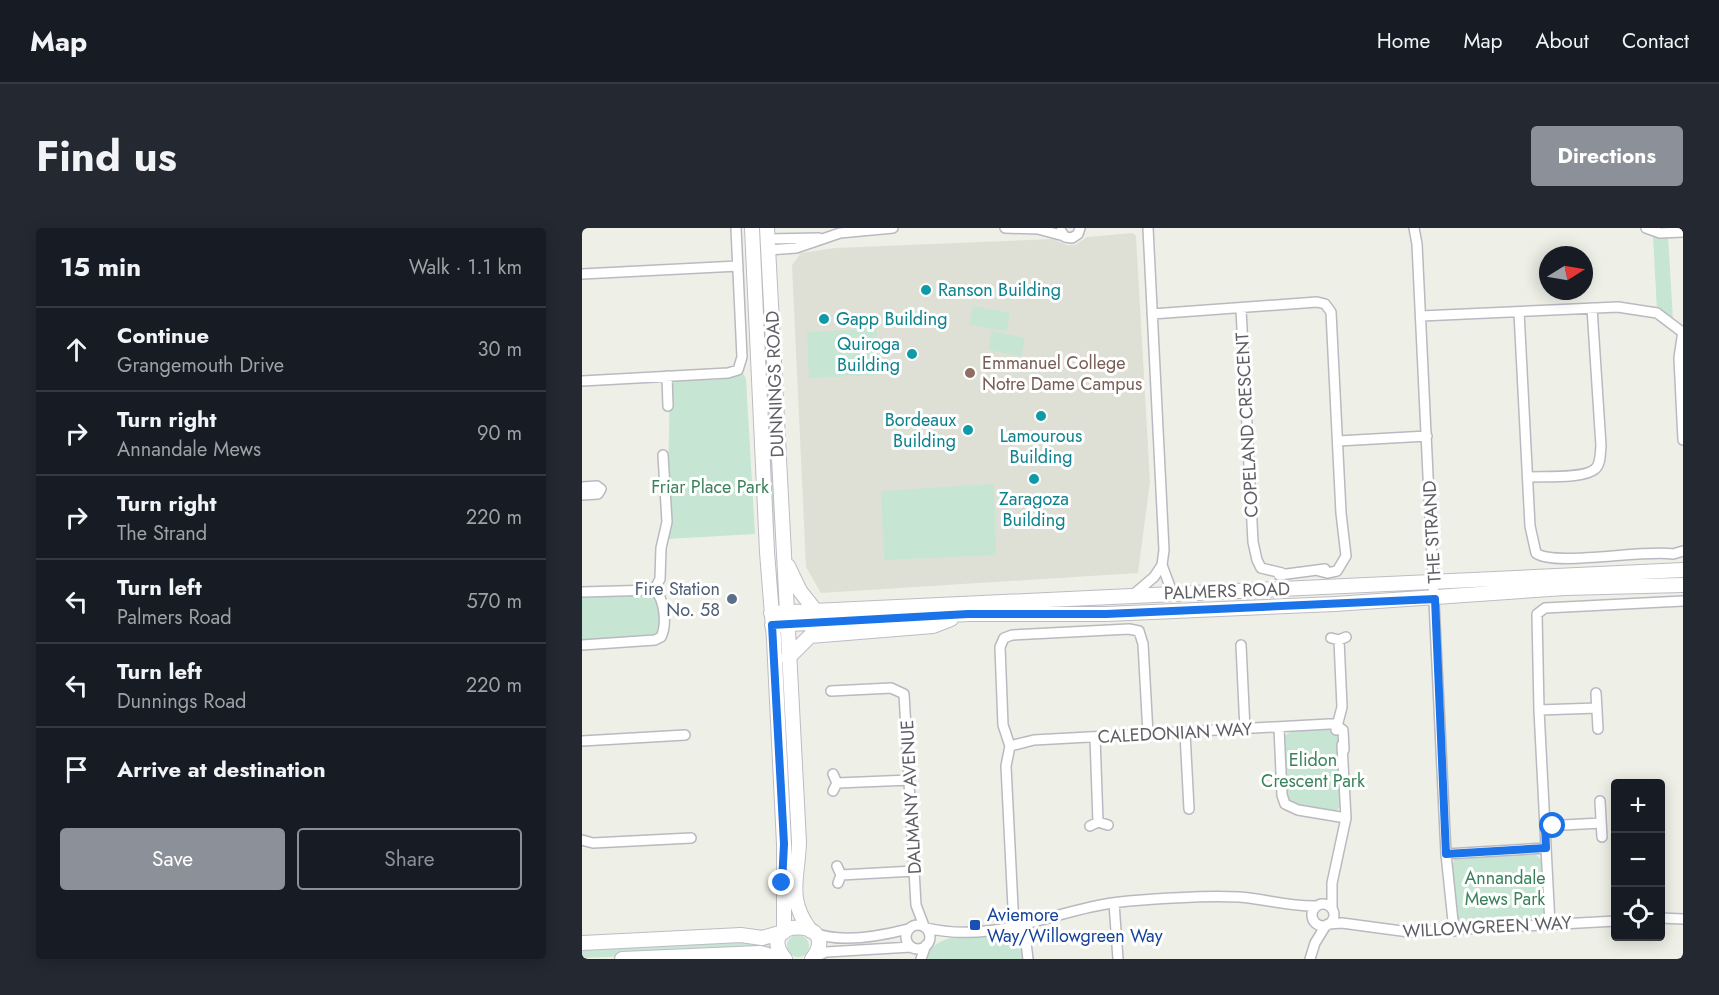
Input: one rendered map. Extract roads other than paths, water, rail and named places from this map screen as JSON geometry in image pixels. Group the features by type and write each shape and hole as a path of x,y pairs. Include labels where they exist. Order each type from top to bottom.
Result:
{"main road":[{"path":"752,239 768,239"},
{"name":"DUNNINGS ROAD","path":"752,239 766,552 784,844 783,932 779,947 784,959"},
{"name":"DUNNINGS ROAD","path":"768,239 799,842 794,894 798,911 812,931"},
{"path":"766,552 775,548 776,525 782,516"},
{"path":"785,560 800,591 815,610"},
{"name":"PALMERS ROAD","path":"788,618 815,610 1683,570"},
{"name":"PALMERS ROAD","path":"771,619 968,614 1106,614 1435,599 1565,588 1683,585"},
{"path":"788,658 810,636 933,626 968,614"},
{"path":"582,943 741,935 762,938 797,926 812,931 817,943 812,959"},
{"path":"622,959 760,952 784,959"}],"street":[{"path":"582,381 732,373 738,370 742,357 736,228"},
{"path":"768,239 821,238 858,230 893,228"},
{"path":"1005,228 1062,232 1072,238 1079,231 1091,228"},
{"path":"1134,594 1154,577 1162,564 1164,550 1148,228"},
{"name":"THE STRAND","path":"1414,228 1421,316 1451,931"},
{"name":"THE STRAND","path":"1417,244 1421,228"},
{"path":"1646,228 1660,232 1683,232"},
{"path":"582,274 738,266"},
{"name":"COPELAND CRESCENT","path":"1321,303 1332,316 1343,541 1337,564 1319,571 1282,573 1261,568 1253,542 1241,309 1321,303"},
{"path":"1421,316 1618,307 1652,311 1682,329 1675,339 1683,440"},
{"path":"1528,477 1575,475 1592,477 1601,470 1604,460 1601,446 1593,308"},
{"path":"1152,314 1241,309"},
{"path":"1520,312 1530,526 1527,546 1532,558 1545,562 1565,558 1665,552 1673,554 1683,550"},
{"path":"667,376 668,406"},
{"path":"1338,441 1427,436"},
{"path":"654,590 661,578 661,548 667,522 663,455"},
{"path":"582,486 597,486 601,489 598,494 582,495"},
{"path":"1665,552 1683,544"},
{"path":"1162,564 1172,592"},
{"path":"582,592 654,590 660,596 663,604 663,632 659,638 582,645"},
{"path":"1550,925 1539,710 1537,614 1545,608 1683,601"},
{"path":"1028,959 1019,927 1006,766 1009,744 1003,725 1000,647 1004,638 1012,635 1129,629 1139,631 1143,644 1148,734"},
{"path":"1310,959 1315,943 1333,917 1332,883 1346,818 1345,735 1337,728 1342,707 1339,638"},
{"path":"1240,643 1245,730"},
{"name":"DALMANY AVENUE","path":"830,691 891,688 901,690 906,701 916,904 910,928"},
{"path":"1596,693 1598,729"},
{"path":"1539,710 1597,708"},
{"name":"CALEDONIAN WAY","path":"1009,744 1018,739 1316,726 1337,728"},
{"path":"1279,728 1282,795 1285,804 1298,810 1346,818"},
{"path":"1185,733 1189,811"},
{"path":"582,741 685,735"},
{"path":"1095,737 1099,824"},
{"path":"834,783 910,780"},
{"path":"1600,801 1602,837"},
{"path":"1545,826 1601,823"},
{"path":"582,840 598,843 691,838"},
{"path":"1446,854 1546,848"},
{"path":"839,875 914,871"},
{"path":"1315,943 1312,911 1332,883"},
{"path":"812,931 827,936 852,936 887,935 910,928 925,927 957,932 1019,927 1114,903 1227,897 1290,906 1327,905 1332,909"},
{"path":"1114,903 1118,959"},
{"name":"DALMANY AVENUE","path":"916,904 925,927"},
{"path":"1290,906 1314,921 1327,925"},
{"name":"WILLOWGREEN WAY","path":"1332,909 1359,925"},
{"path":"1665,917 1683,911"},
{"path":"1665,918 1683,920"},
{"name":"WILLOWGREEN WAY","path":"1327,925 1359,925 1401,932 1611,921"},
{"path":"921,959 930,937 925,927"},
{"path":"910,928 906,937 916,959"},
{"path":"812,959 826,952 921,948 957,932"}],"place":[{"name":"Ranson Building","path":"926,290"},
{"name":"Gapp Building","path":"824,319"},
{"name":"Quiroga Building","path":"912,354"},
{"name":"Emmanuel College Notre Dame Campus","path":"970,373"},
{"name":"Lamourous Building","path":"1041,416"},
{"name":"Bordeaux Building","path":"968,430"},
{"name":"Zaragoza Building","path":"1034,479"},
{"name":"Fire Station No. 58","path":"732,599"},
{"name":"Aviemore Way/Willowgreen Way","path":"975,925"}],"park label":[{"name":"Friar Place Park","path":"710,487"},
{"name":"Elidon Crescent Park","path":"1313,770"},
{"name":"Annandale Mews Park","path":"1505,888"}]}
